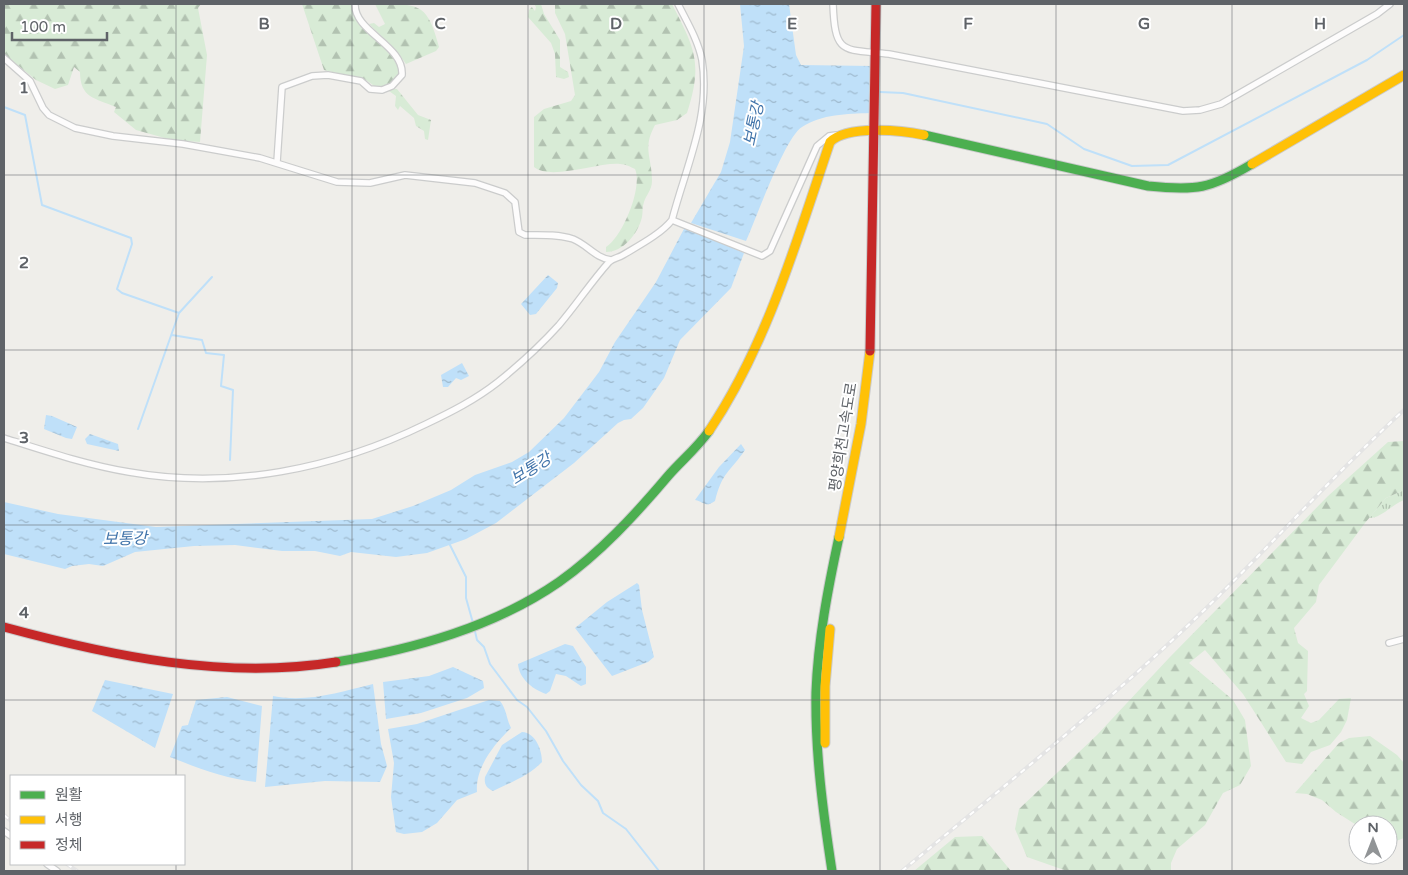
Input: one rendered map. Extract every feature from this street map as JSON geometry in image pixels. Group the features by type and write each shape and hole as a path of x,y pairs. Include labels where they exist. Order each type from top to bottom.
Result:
{"main road":[{"name":"평양희천고속도로","path":"876,4 880,56"},
{"name":"평양희천고속도로","path":"840,871 826,775 825,686 833,606 873,386 878,313 880,56 884,4"},
{"path":"4,627 79,649 122,657 222,667 273,668 405,651 458,634 536,596 564,579 626,523 707,434 750,360 786,268 830,142 837,135 879,128 916,133 1148,186 1193,189 1212,185 1239,172 1404,75"},
{"name":"평양희천고속도로","path":"832,871 820,782 817,668 821,634 854,467 866,389 872,305 879,128"}],"street":[{"path":"276,162 282,87 312,76 328,75 361,81 370,89 382,90 392,86 402,75 399,60 357,15 355,4"},
{"path":"4,438 76,460 129,472 189,477 234,478 266,475 307,467 359,452 395,440 462,407 496,383 559,326 612,260 660,232 672,220 696,142 704,99 702,59 696,40 678,4"},
{"path":"833,4 835,27 842,47 852,51 1166,109 1200,110 1221,104 1377,14 1390,4"},
{"path":"4,58 30,81 42,108 48,115 75,128 113,136 183,144 276,162 313,176 356,184 405,175 475,183 492,187 505,193 515,202 520,232 525,235 572,239 583,244 595,255 612,260"},
{"path":"672,220 762,256 770,252 817,146 830,136 837,135"},
{"path":"1389,643 1404,639"}],"green space":[{"path":"4,4 201,4 198,8 207,55 200,142 172,140 136,130 114,112 116,107 95,99 86,92 81,81 80,72 74,67 68,85 55,89 36,80 4,54"},
{"path":"302,4 352,4 356,19 391,55 397,65 398,75 392,82 377,88 366,80 324,70"},
{"path":"375,4 402,4 419,9 430,21 439,47 436,51 406,64 395,49 369,24 374,23 379,27 385,24"},
{"path":"534,4 541,4 544,14 560,40 560,67 568,72 569,77 564,79 556,77 555,54 551,43 528,17 529,10 532,7 535,11 536,7"},
{"path":"555,4 672,4 691,45 694,57 695,81 687,113 677,120 655,125 648,147 652,184 643,204 640,223 629,241 612,251 606,252 606,247 619,233 634,199 637,177 635,169 624,164 611,164 563,172 542,171 534,167 534,117 544,109 571,101 575,95 565,34 555,13"},
{"path":"397,89 418,115 431,120 428,140 425,139 424,131 416,126 414,118 400,106 398,110 395,106 396,96 389,91"},
{"path":"1404,441 1404,490 1386,498 1365,523 1319,585 1316,602 1294,628 1298,643 1308,651 1307,691 1304,694 1309,706 1301,718 1311,723 1319,720 1339,699 1351,698 1347,720 1341,732 1330,745 1311,752 1302,764 1286,762 1243,694 1205,650 1189,663 1233,700 1245,720 1251,766 1240,785 1223,793 1205,825 1177,849 1171,863 1171,871 1067,871 1027,857 1015,829 1019,809 1097,735 1169,658 1328,496 1388,442"},
{"path":"1404,490 1404,500 1382,514 1369,518 1386,498"},
{"path":"1370,736 1397,755 1404,763 1404,838 1398,840 1398,815 1348,815 1348,820 1322,800 1307,794 1295,793 1339,743 1349,738"},
{"path":"982,836 1011,871 914,871 955,837"}],"water":[{"name":"보통강","path":"740,4 789,4 796,55 801,65 872,66 870,113 844,114 818,119 802,127 795,134 779,162 746,241 691,223 721,172 730,142 744,46"},
{"name":"보통강","path":"685,227 744,253 731,288 680,340 664,378 643,408 631,419 618,423 574,463 496,523 466,539 427,553 396,557 351,552 340,556 315,551 282,551 235,545 194,546 135,552 103,566 89,564 72,566 65,569 4,554 4,502 58,514 156,527 372,519 413,506 451,490 475,475 512,462 529,452 564,418 599,372 615,342 656,282"},
{"path":"548,275 558,283 557,288 536,314 530,315 521,304"},
{"path":"462,363 469,376 461,380 456,378 448,387 443,387 441,375"},
{"path":"46,415 77,427 72,439 44,429"},
{"path":"90,434 118,444 119,451 87,444 85,439"},
{"path":"741,444 745,450 724,478 715,501 707,504 695,500 719,467"},
{"path":"637,583 639,585 642,610 654,657 648,662 612,676 575,628 607,602"},
{"path":"565,644 573,646 586,667 586,684 581,686 566,676 556,674 550,691 546,694 527,682 521,674 518,664"},
{"path":"453,667 483,681 484,688 467,698 421,713 386,719 383,682 429,676"},
{"path":"105,680 173,694 155,748 92,711"},
{"path":"373,684 381,744 387,766 380,782 325,781 265,787 273,696 286,698 311,697"},
{"path":"227,697 262,706 256,782 223,776 170,757 182,726 188,725 196,700"},
{"path":"489,700 500,701 511,728 498,741 482,765 477,783 477,792 457,800 437,823 422,832 404,834 396,832 391,797 394,763 388,729 417,724"},
{"path":"522,732 531,735 537,743 541,752 542,762 532,771 493,791 491,790 486,786 485,777 502,745"}],"waterway":[{"path":"880,92 903,93 1047,124 1084,149 1132,166 1168,165 1367,60 1404,35"},
{"path":"4,107 25,115 42,205 131,238 132,244 117,289 122,293 179,313 138,429"},
{"path":"179,313 212,277"},
{"path":"172,335 202,340 206,353 224,355 221,386 233,390 230,460"},
{"path":"449,543 466,577 466,598 473,623"},
{"path":"474,627 477,640 484,647 490,664 517,700 527,707 546,731 563,761 581,785 598,801 603,813 626,829 659,871"}],"railway":[{"path":"902,871 1052,746 1198,616 1404,410"},
{"path":"4,815 10,820"},
{"path":"68,865 77,871"}],"traffic: fast":[{"path":"924,135 1148,186 1165,188 1191,188 1213,183 1225,179 1252,164"},
{"path":"336,662 395,650 452,634 508,612 534,598 574,571 603,546 630,519 709,431"},
{"path":"832,871 820,782 816,692 824,614 839,537"}],"traffic: slow":[{"path":"1252,164 1404,75"},
{"path":"709,431 748,363 764,328 793,254 830,142 849,133 861,131 875,130 924,135"},
{"path":"839,537 861,424 870,351"},
{"path":"825,743 825,686 830,629"}],"traffic: jam":[{"path":"870,351 876,4"},
{"path":"4,627 44,638 127,656 168,662 252,668 294,667 336,662"}]}
